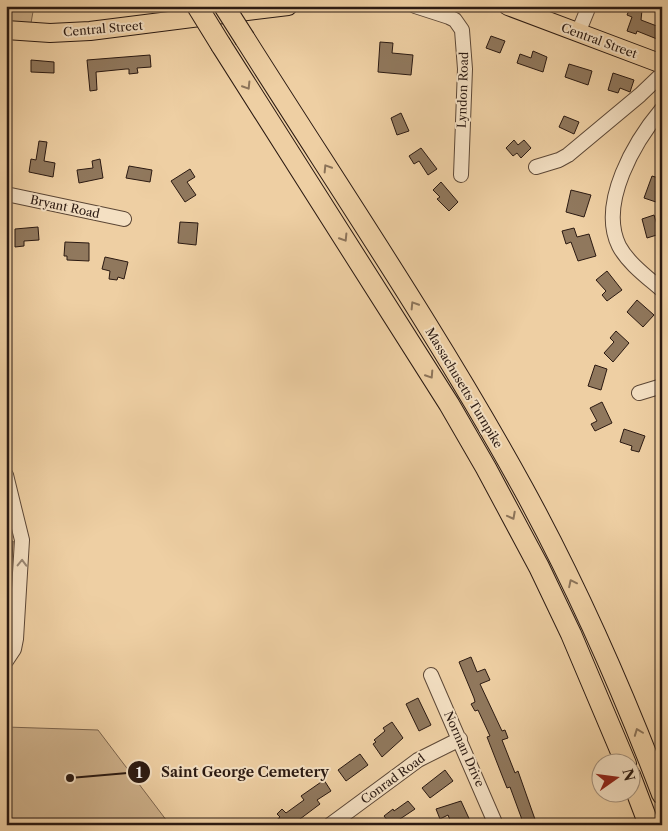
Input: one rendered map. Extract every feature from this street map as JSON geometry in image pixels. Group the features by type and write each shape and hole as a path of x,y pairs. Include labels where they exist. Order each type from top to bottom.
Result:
{"highway":[{"name":"Massachusetts Turnpike","path":"197,6 449,404 482,460 539,566 571,634 622,754"},
{"name":"Massachusetts Turnpike","path":"224,6 429,329 524,490 559,556 603,648 662,794"},
{"path":"640,801 649,825"}],"main road":[{"name":"Central Street","path":"6,30 50,33 90,31 288,6"},
{"name":"Central Street","path":"508,6 662,64"}],"street":[{"name":"Lyndon Road","path":"416,6 455,20 462,30 465,69 461,175"},
{"path":"578,33 588,6"},
{"path":"536,167 559,160 568,155 640,95 662,74"},
{"path":"662,109 648,125 627,163 617,190 613,212 619,245 629,258 662,290"},
{"name":"Bryant Road","path":"6,194 124,219"},
{"path":"638,393 662,386"},
{"path":"6,476 13,526 22,540 16,639 14,649 6,661"},
{"name":"Norman Drive","path":"431,674 496,825"},
{"name":"Conrad Road","path":"330,825 418,760 460,739"}],"shaded area":[{"path":"6,6 34,6 31,23 6,21"},
{"path":"6,727 98,730 170,825 6,825"}],"building":[{"path":"630,8 642,10 641,20 662,28 662,41 637,31 636,34 627,31 632,17 627,15"},
{"path":"491,36 505,41 500,53 486,48"},
{"path":"380,42 393,43 392,53 413,55 411,75 378,72"},
{"path":"533,51 547,57 543,72 517,63 520,54 531,58"},
{"path":"150,55 151,67 137,68 138,73 129,74 129,69 96,72 97,90 90,91 87,60"},
{"path":"31,60 54,62 54,73 31,72"},
{"path":"569,64 592,71 588,85 565,77"},
{"path":"613,73 634,80 630,92 620,88 618,93 608,90"},
{"path":"401,113 409,131 397,135 391,118"},
{"path":"564,116 579,122 574,134 559,127"},
{"path":"514,140 518,145 524,140 531,148 521,158 517,153 513,156 506,148"},
{"path":"39,141 47,142 44,161 55,163 53,177 29,172 31,159 36,160"},
{"path":"421,148 437,169 428,175 419,161 414,164 409,156"},
{"path":"100,159 103,178 79,183 77,170 93,168 92,161"},
{"path":"129,166 152,170 150,182 126,178"},
{"path":"190,169 195,177 187,182 196,195 185,202 171,181"},
{"path":"652,176 662,179 662,204 644,198"},
{"path":"441,182 458,202 449,211 437,199 440,197 433,190"},
{"path":"571,190 591,195 584,217 566,212"},
{"path":"654,215 660,234 647,238 642,219"},
{"path":"180,222 198,223 196,245 178,243"},
{"path":"38,227 39,240 24,241 24,246 15,247 15,229"},
{"path":"574,228 577,237 589,234 596,256 578,261 571,242 566,244 562,231"},
{"path":"65,242 89,243 89,261 67,260 67,256 64,256"},
{"path":"105,257 128,262 124,279 118,277 117,280 109,279 110,271 102,269"},
{"path":"607,271 622,290 607,301 602,295 606,291 596,280"},
{"path":"637,300 654,315 643,327 627,312"},
{"path":"616,331 629,343 613,362 604,353 614,342 610,338"},
{"path":"595,365 607,369 601,390 588,386"},
{"path":"602,402 612,423 595,431 591,424 597,421 590,408"},
{"path":"624,429 645,436 639,452 631,450 632,446 620,442"},
{"path":"6,541 13,541 11,579 6,578"},
{"path":"471,657 477,672 485,669 490,680 480,684 502,731 505,730 508,738 502,740 515,773 518,771 537,825 524,825 510,787 507,788 487,737 490,736 478,710 475,711 471,704 475,702 474,698 459,662"},
{"path":"418,698 431,725 419,731 406,704"},
{"path":"392,722 403,738 382,757 373,744 376,742 374,740 385,731 383,728"},
{"path":"360,754 368,765 346,781 338,770"},
{"path":"445,770 453,781 430,798 422,788"},
{"path":"324,780 331,791 317,800 320,804 292,825 271,825 280,817 277,814 282,809 286,813 304,800 301,796"},
{"path":"408,801 415,809 391,825 384,816"},
{"path":"461,801 472,825 452,825 448,815 440,819 436,809"}],"place":[{"name":"Saint George Cemetery","path":"70,778"}]}
